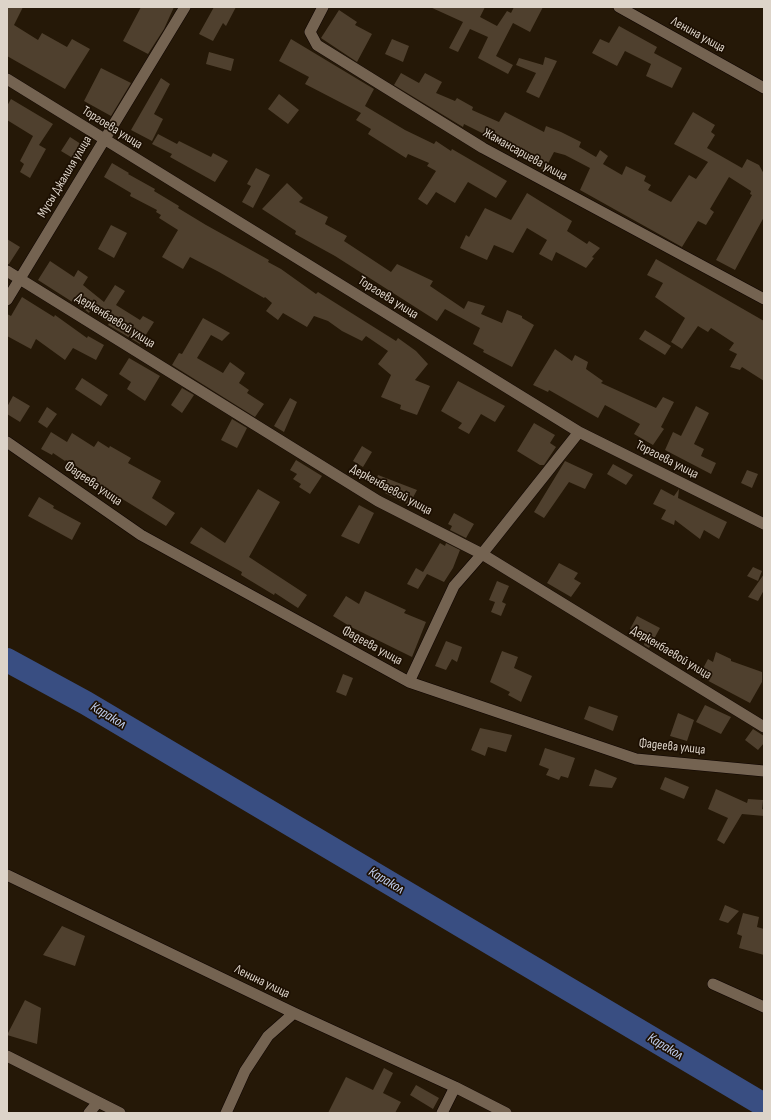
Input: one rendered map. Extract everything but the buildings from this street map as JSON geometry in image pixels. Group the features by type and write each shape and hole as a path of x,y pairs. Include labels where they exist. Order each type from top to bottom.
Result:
{"street":[{"name":"Мусы Джалиля улица","path":"7,300 185,7"},
{"name":"Жамансариева улица","path":"323,7 310,32 316,45 483,148 764,299"},
{"name":"Ленина улица","path":"619,7 764,88"},
{"name":"Торгоева улица","path":"7,79 103,140 579,432 764,524"},
{"name":"Деркенбаевой улица","path":"7,271 378,501 482,554 764,727"},
{"path":"409,682 454,586 482,554 579,432"},
{"name":"Фадеева улица","path":"7,442 141,535 409,682 636,759 764,771"},
{"name":"Ленина улица","path":"7,875 294,1013 454,1086 506,1113"},
{"path":"713,984 764,1008"},
{"path":"226,1113 245,1071 268,1036 294,1013"},
{"path":"7,1056 120,1113"},
{"path":"442,1113 454,1086"},
{"path":"89,1113 98,1102"}],"waterway":[{"name":"Каракол","path":"7,660 86,703 764,1105"}]}
